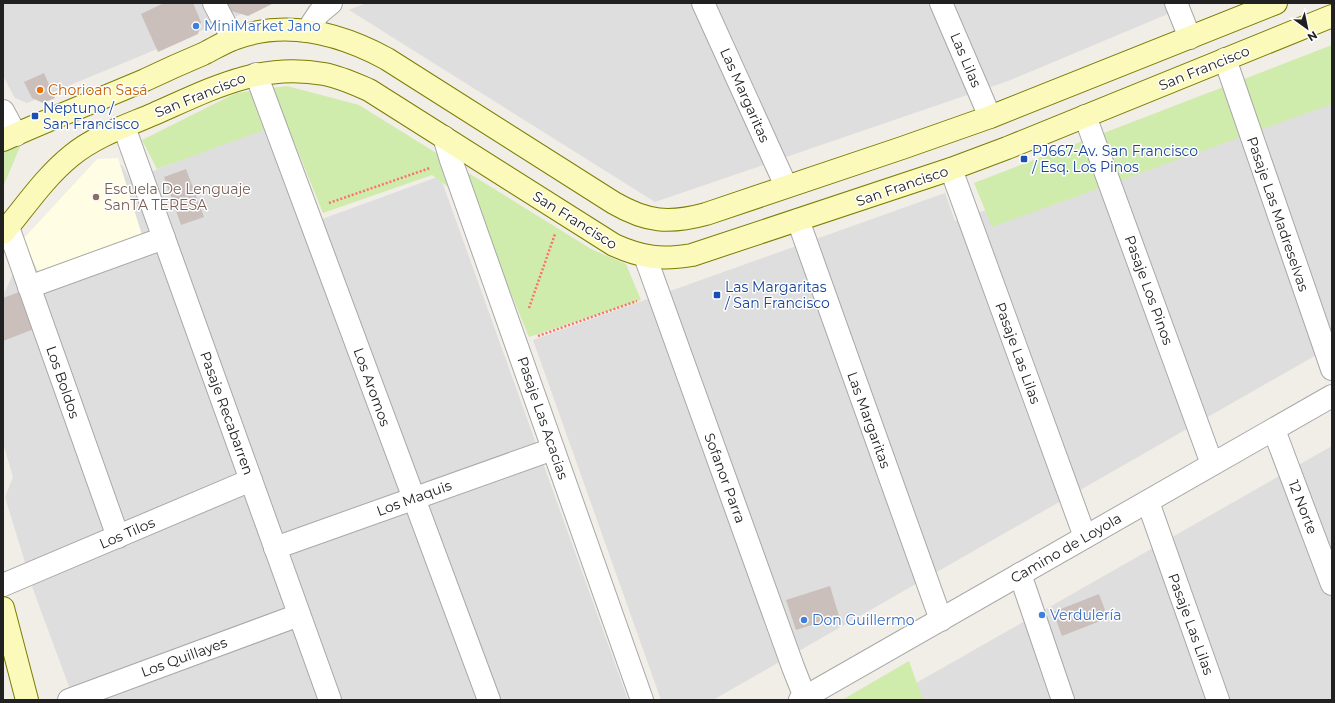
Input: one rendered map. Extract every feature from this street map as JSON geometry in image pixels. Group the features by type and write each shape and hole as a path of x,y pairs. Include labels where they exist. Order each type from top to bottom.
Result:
{"main road":[{"path":"9,138 146,79 233,39 269,31 307,31 327,34 368,48 628,211 643,217 658,220 675,220 690,218 902,148 990,116 1276,3"},
{"name":"San Francisco","path":"5,230 56,169 86,145 124,126 233,80 256,74 302,70 325,74 370,90 614,245 629,252 645,256 669,258 692,256 951,169 1007,148 1332,16"},
{"path":"3,608 27,700"}],"street":[{"path":"214,3 233,39"},
{"path":"307,31 318,13 331,3"},
{"name":"Las Margaritas","path":"703,3 786,186"},
{"name":"Las Lilas","path":"941,3 990,116"},
{"path":"1176,3 1190,38"},
{"name":"Pasaje Las Madreselvas","path":"1225,60 1332,369"},
{"name":"Los Aromos","path":"256,74 489,700"},
{"path":"3,111 9,138"},
{"name":"Pasaje Los Pinos","path":"1085,116 1212,464"},
{"name":"Pasaje Recabarren","path":"124,126 330,700"},
{"name":"Pasaje Las Acacias","path":"444,136 451,160 642,700"},
{"name":"Pasaje Las Lilas","path":"951,169 1085,537"},
{"name":"Las Margaritas","path":"798,220 941,620"},
{"name":"Los Boldos","path":"5,230 29,287 118,537"},
{"path":"29,287 164,238"},
{"name":"Sofanor Parra","path":"645,256 804,699"},
{"name":"Camino de Loyola","path":"804,699 1332,396"},
{"name":"12 Norte","path":"1274,430 1332,584"},
{"name":"Los Maquis","path":"275,548 553,448"},
{"name":"Los Tilos","path":"3,585 251,480"},
{"name":"Pasaje Las Lilas","path":"1148,502 1218,700"},
{"path":"1020,574 1063,700"},
{"name":"Los Quillayes","path":"69,700 299,615"}],"path":[{"path":"307,211 451,160"},
{"path":"516,344 563,213"},
{"path":"516,344 659,293"}],"shaded area":[{"path":"3,3 268,3 27,103 15,98 3,76"},
{"path":"366,3 1194,3 1008,81 655,202 349,10"},
{"path":"1332,88 1332,346 713,700 661,700 533,340 945,193 955,221"},
{"path":"264,127 303,226 440,176 628,700 74,700 34,592 5,497 13,477 3,443 3,296 27,243 106,162 122,165 130,180"},
{"name":"Escuela De Lenguaje SanTA TERESA","path":"118,158 142,235 39,274 23,239 97,159"},
{"path":"1332,446 1332,700 921,700 916,683"}],"green space":[{"path":"1332,45 1332,104 992,227 974,183"},
{"path":"287,86 359,105 591,249 626,264 641,300 529,337 476,208 432,175 323,213 286,122 157,169 142,140 236,93"},
{"path":"22,142 3,187 3,152"},
{"path":"909,661 923,700 842,700"}],"building":[{"path":"164,3 193,3 201,22 198,34 158,52 141,14"},
{"path":"227,3 274,3 248,16 231,11"},
{"name":"Chorioan Sasá","path":"44,73 55,98 43,103 32,98 24,82"},
{"path":"186,169 204,217 181,225 164,177"},
{"path":"19,292 34,329 3,341 3,298"},
{"path":"830,586 839,616 796,630 786,600"},
{"path":"1099,594 1108,618 1062,636 1053,612"}],"place":[{"name":"MiniMarket Jano","path":"196,26"},
{"name":"Chorioan Sasá","path":"40,90"},
{"name":"Neptuno / San Francisco","path":"35,116"},
{"name":"PJ667-Av. San Francisco / Esq. Los Pinos","path":"1024,159"},
{"name":"Escuela De Lenguaje SanTA TERESA","path":"96,197"},
{"name":"Las Margaritas / San Francisco","path":"717,295"},
{"name":"Verdulería","path":"1042,615"},
{"name":"Don Guillermo","path":"804,620"}]}
